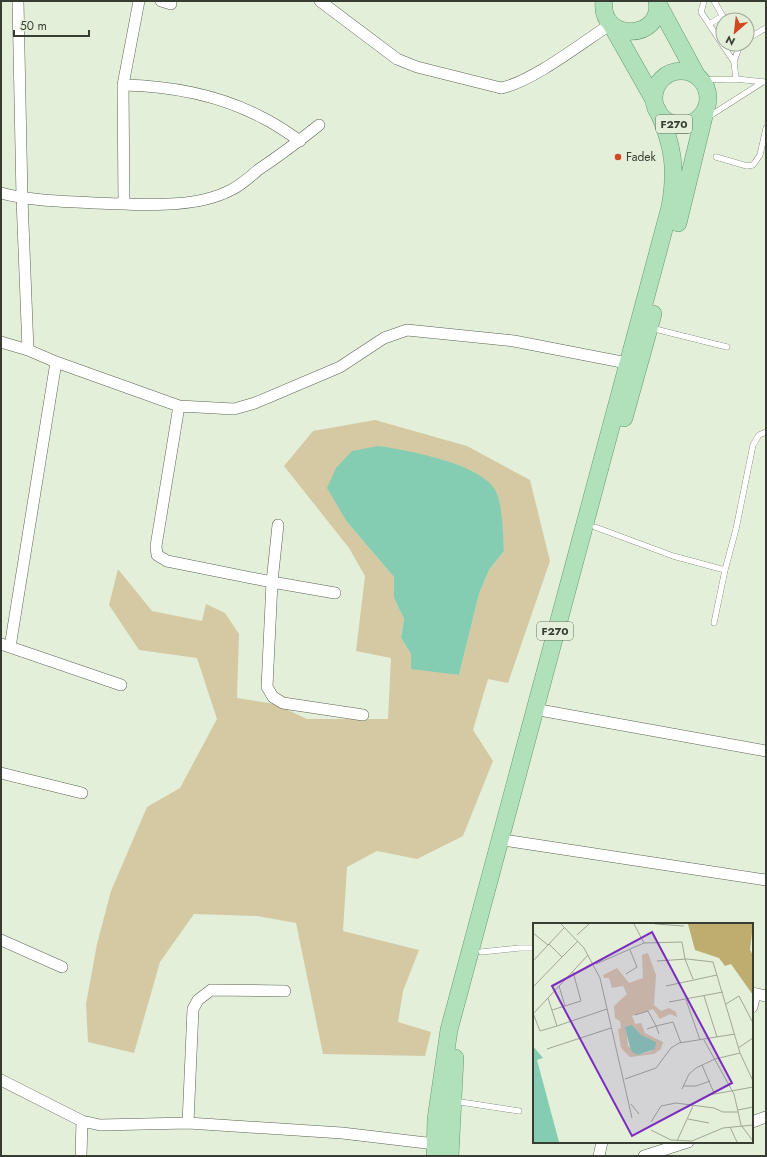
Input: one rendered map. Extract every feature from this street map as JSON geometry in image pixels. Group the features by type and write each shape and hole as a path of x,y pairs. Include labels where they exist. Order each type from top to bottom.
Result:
{"main road":[{"name":"F270","path":"604,1 604,10 611,24 663,118 671,123 682,125 692,123 705,115"},
{"name":"F270","path":"611,24 625,32 641,30 654,20 657,2"},
{"name":"F270","path":"450,1156 455,1051 709,99 707,89 699,78 657,2"},
{"name":"F270","path":"435,1150 436,1119 448,1030 670,207 674,184 672,149 668,133 655,104 658,83 664,77 680,71 699,78"}],"street":[{"path":"18,1 22,198 28,350"},
{"path":"124,204 124,86 139,1"},
{"path":"320,1 397,59 417,66 501,88 513,86 536,73 611,24"},
{"path":"124,86 157,86 225,101 264,118 300,141"},
{"path":"1,193 22,198 124,204 170,204 204,199 231,190 300,141 319,125"},
{"path":"1,342 28,350 56,362 179,406 234,409 255,403 340,367 384,338 407,330 514,341 627,363"},
{"path":"56,362 5,646 121,685"},
{"path":"179,406 156,546 157,555 167,561 335,593"},
{"path":"278,525 272,582 267,687 273,697 283,703 363,715"},
{"path":"545,711 766,751"},
{"path":"1,773 82,793"},
{"path":"510,841 766,880"},
{"path":"1,940 62,967"},
{"path":"188,1124 194,1009 198,1000 211,990 285,991"},
{"path":"753,994 766,996"},
{"path":"1,1080 82,1121 100,1125 188,1124 342,1133 435,1150"},
{"path":"753,1122 766,1117"},
{"path":"81,1156 82,1121"},
{"path":"599,1156 602,1143"},
{"path":"644,1156 685,1143"}],"lane":[{"path":"704,1 701,12 734,62"},
{"path":"714,1 720,12"},
{"path":"709,24 715,22"},
{"path":"755,34 766,28"},
{"path":"736,78 734,62 737,52"},
{"path":"699,78 736,78 765,83"},
{"path":"705,115 716,111 765,83"},
{"path":"716,157 747,166 753,165 760,155 766,128"},
{"path":"649,327 727,348"},
{"path":"714,623 725,570 736,529 753,445 759,435 766,432"},
{"path":"595,527 673,556 725,570"},
{"path":"481,952 533,948"},
{"path":"452,1101 520,1111"}],"shaded area":[{"path":"375,420 467,446 530,480 550,561 508,683 488,679 473,730 493,761 463,836 417,859 377,851 347,867 343,931 419,950 403,991 398,1022 431,1032 425,1056 323,1054 296,923 257,916 194,914 160,962 134,1053 88,1042 86,1004 97,944 111,891 147,807 180,788 217,719 197,658 139,650 109,605 118,569 152,611 202,621 206,604 225,613 239,634 237,698 275,704 307,719 388,719 391,658 356,651 365,576 349,548 284,466 313,431","holes":["501,511 504,551 489,570 479,594 459,675 411,668 411,654 401,638 404,619 394,598 394,577 347,522"]},
{"path":"378,446 423,454 473,471 485,479 494,488 497,494 502,518 504,551 489,570 479,594 459,675 411,669 411,654 401,638 404,619 394,598 394,577 347,522 327,488 336,468 352,451"}],"place":[{"name":"Fadek","path":"618,157"}]}
